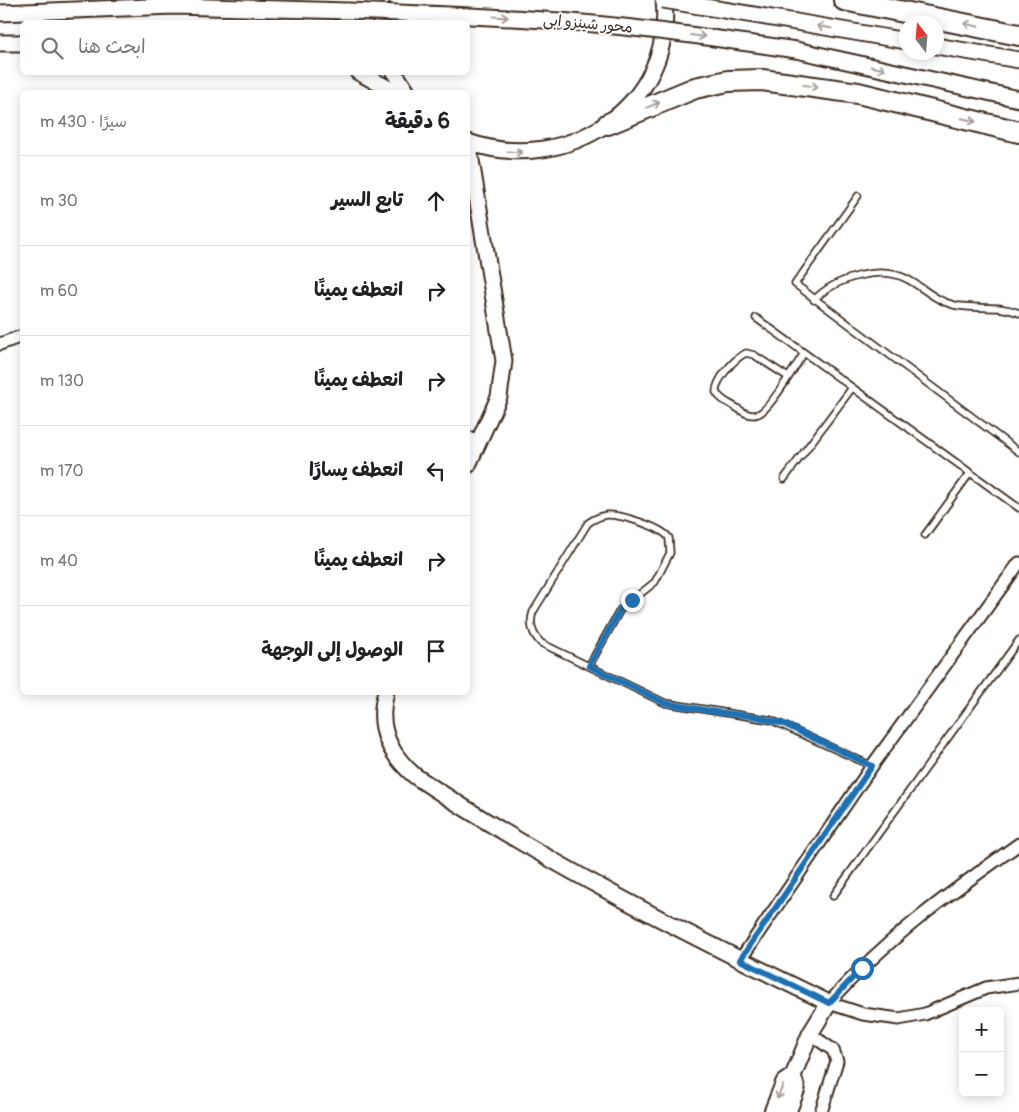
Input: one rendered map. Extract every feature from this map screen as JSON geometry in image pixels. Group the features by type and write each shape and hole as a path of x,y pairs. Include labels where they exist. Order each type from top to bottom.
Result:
{"highway":[{"path":"844,0 1019,35"},
{"path":"608,124 695,88 728,82 762,80 858,93 1019,132"}],"main road":[{"path":"381,0 381,20"},
{"path":"470,142 506,151 538,151 559,147 582,139 608,124 635,97 654,63 664,25 664,0 899,40"},
{"name":"محور شينزو ابى","path":"0,12 174,6 460,15 572,22 684,34 796,50 1019,99"},
{"path":"0,43 20,43"},
{"path":"944,47 1019,60"},
{"path":"364,75 391,90"},
{"path":"396,75 406,90"},
{"path":"470,154 504,361 499,397 472,440 470,452"},
{"path":"386,695 382,721 386,740 398,760 415,776 563,866 740,960 829,1003 810,1034 793,1076 784,1082 772,1112"},
{"path":"788,1112 797,1086 793,1076"}],"street":[{"path":"0,344 20,337"},
{"path":"740,960 872,766 1019,563"},
{"path":"1019,844 965,882 898,934 829,1003 863,1014 899,1019 925,1014 986,988 1019,983"},
{"path":"810,1034 833,1050 837,1061 821,1112"}],"lane":[{"path":"858,196 795,284 1019,452"},
{"path":"814,300 825,290 839,282 883,273 900,276 934,297 954,305 994,306 1019,313"},
{"path":"756,318 1019,508"},
{"path":"788,377 754,355 746,353 740,356 718,381 716,392 723,400 744,412 756,415 764,411 788,377 804,353"},
{"path":"784,479 852,388"},
{"path":"925,535 970,473"},
{"path":"589,666 620,610 655,582 671,548 669,538 662,531 613,516 593,520 584,527 533,612 531,628 541,643 665,703 758,717 784,724 872,766"},
{"path":"834,896 1019,640"}],"route":[{"path":"632,600 620,610 589,666 675,706 758,717 784,724 872,766 740,960 829,1003 862,968"}]}
